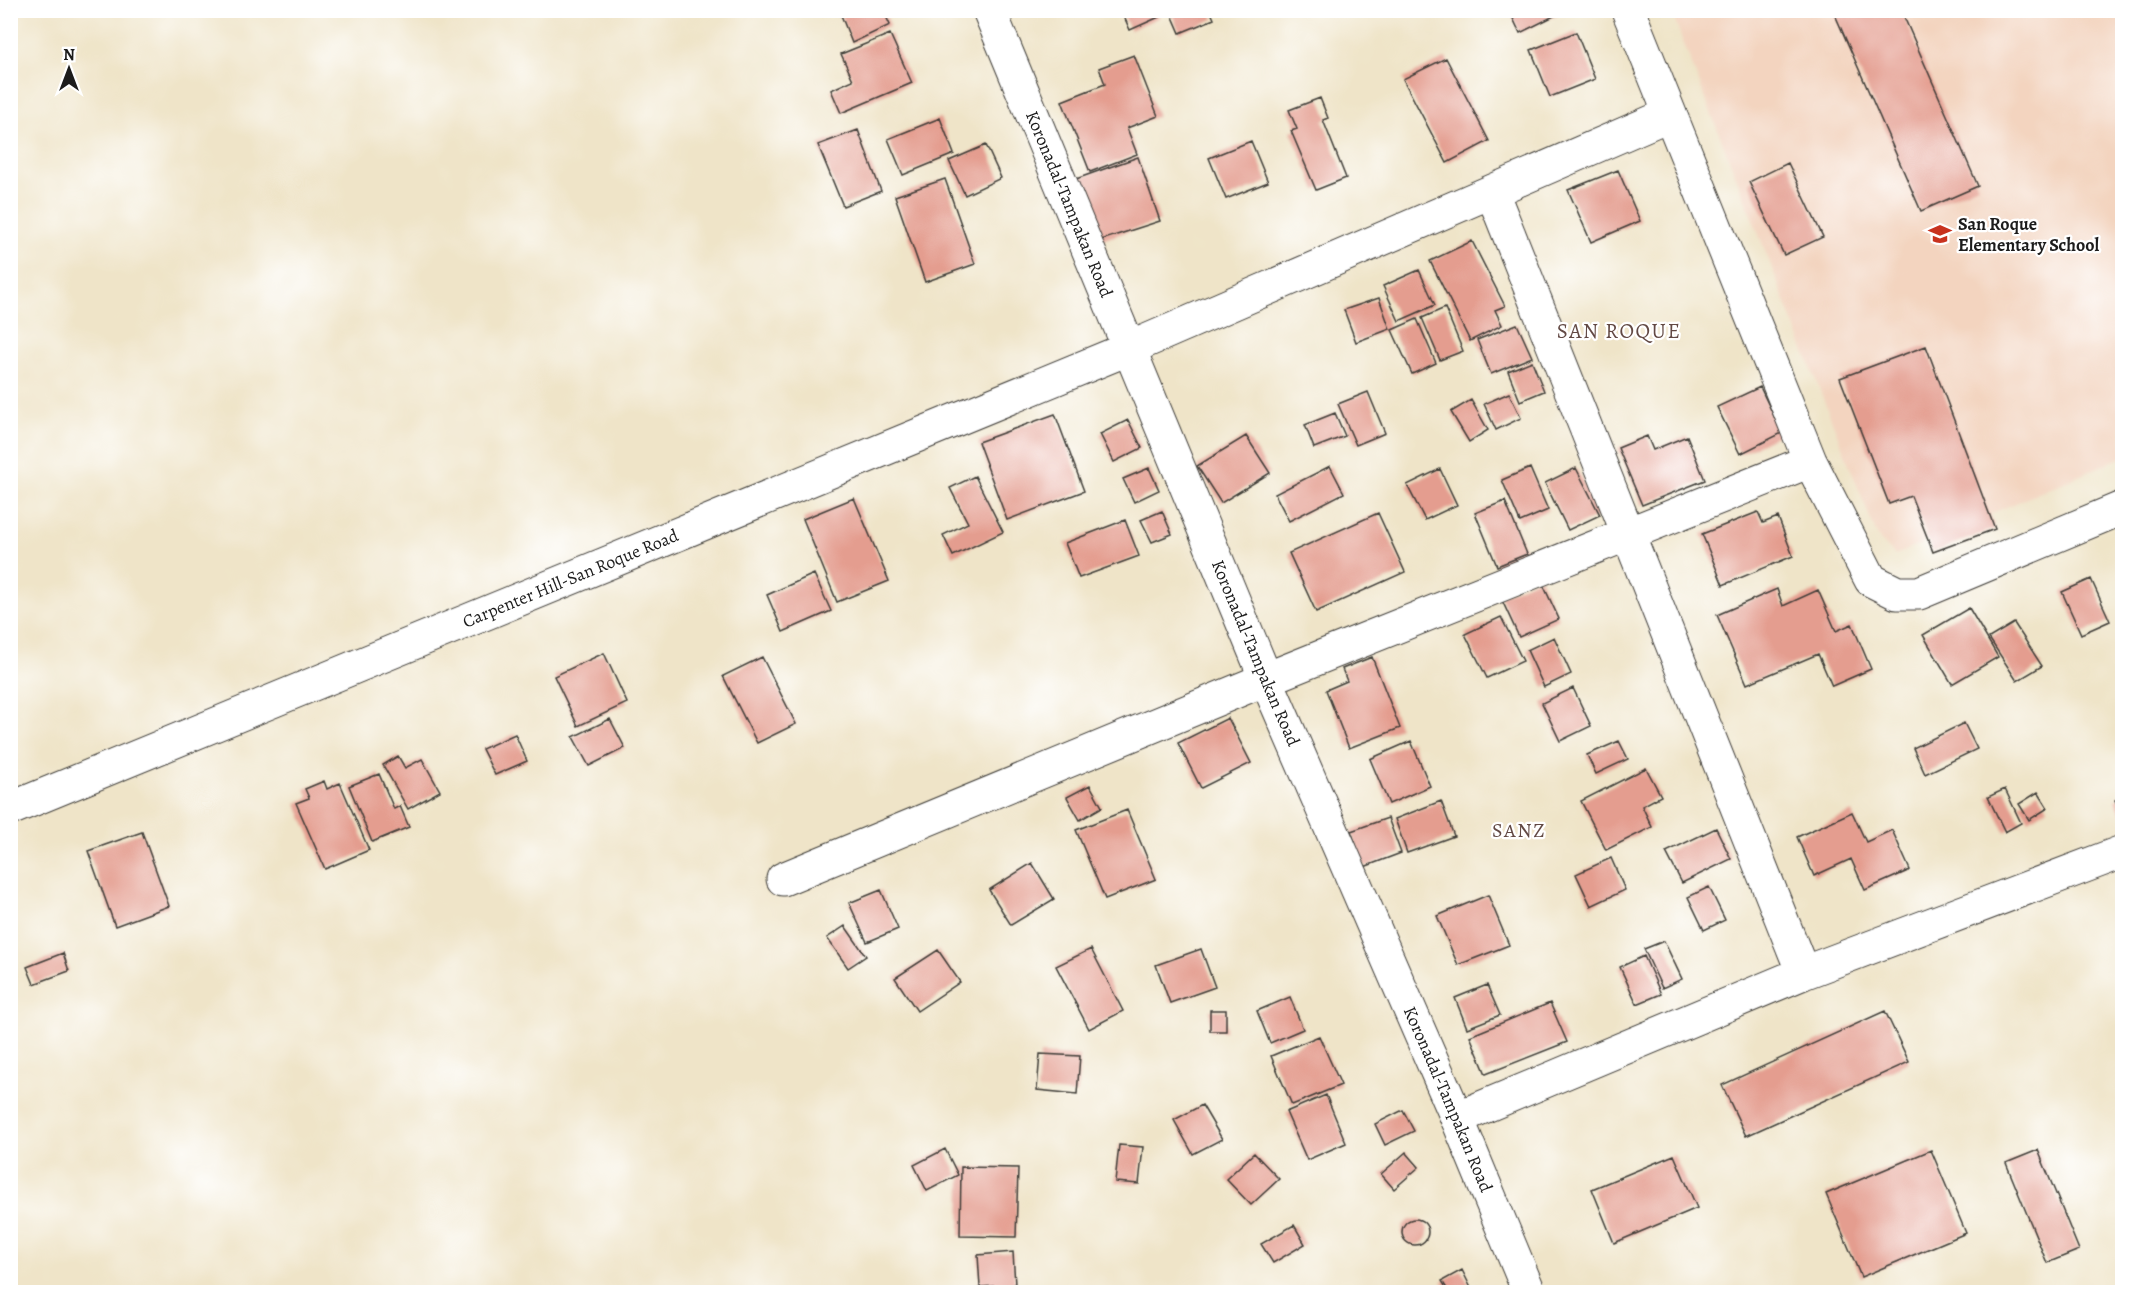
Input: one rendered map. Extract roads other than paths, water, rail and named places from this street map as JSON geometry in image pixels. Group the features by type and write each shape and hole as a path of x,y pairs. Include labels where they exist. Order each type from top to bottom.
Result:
{"street":[{"path":"1628,10 1668,115 1810,461 1870,580 1897,593 1919,593 2122,508"},
{"name":"Koronadal-Tampakan Road","path":"992,11 1266,679 1456,1118 1529,1293"},
{"name":"Carpenter Hill-San Roque Road","path":"10,809 1130,348 1668,115"},
{"path":"1492,192 1803,973"},
{"path":"783,879 1266,679 1810,461"},
{"path":"1456,1118 1803,973 2122,852"}],"place":[{"name":"San Roque Elementary School","path":"1940,234"}],"district":[{"name":"SAN ROQUE","path":"1619,331"},
{"name":"SANZ","path":"1519,830"}]}
